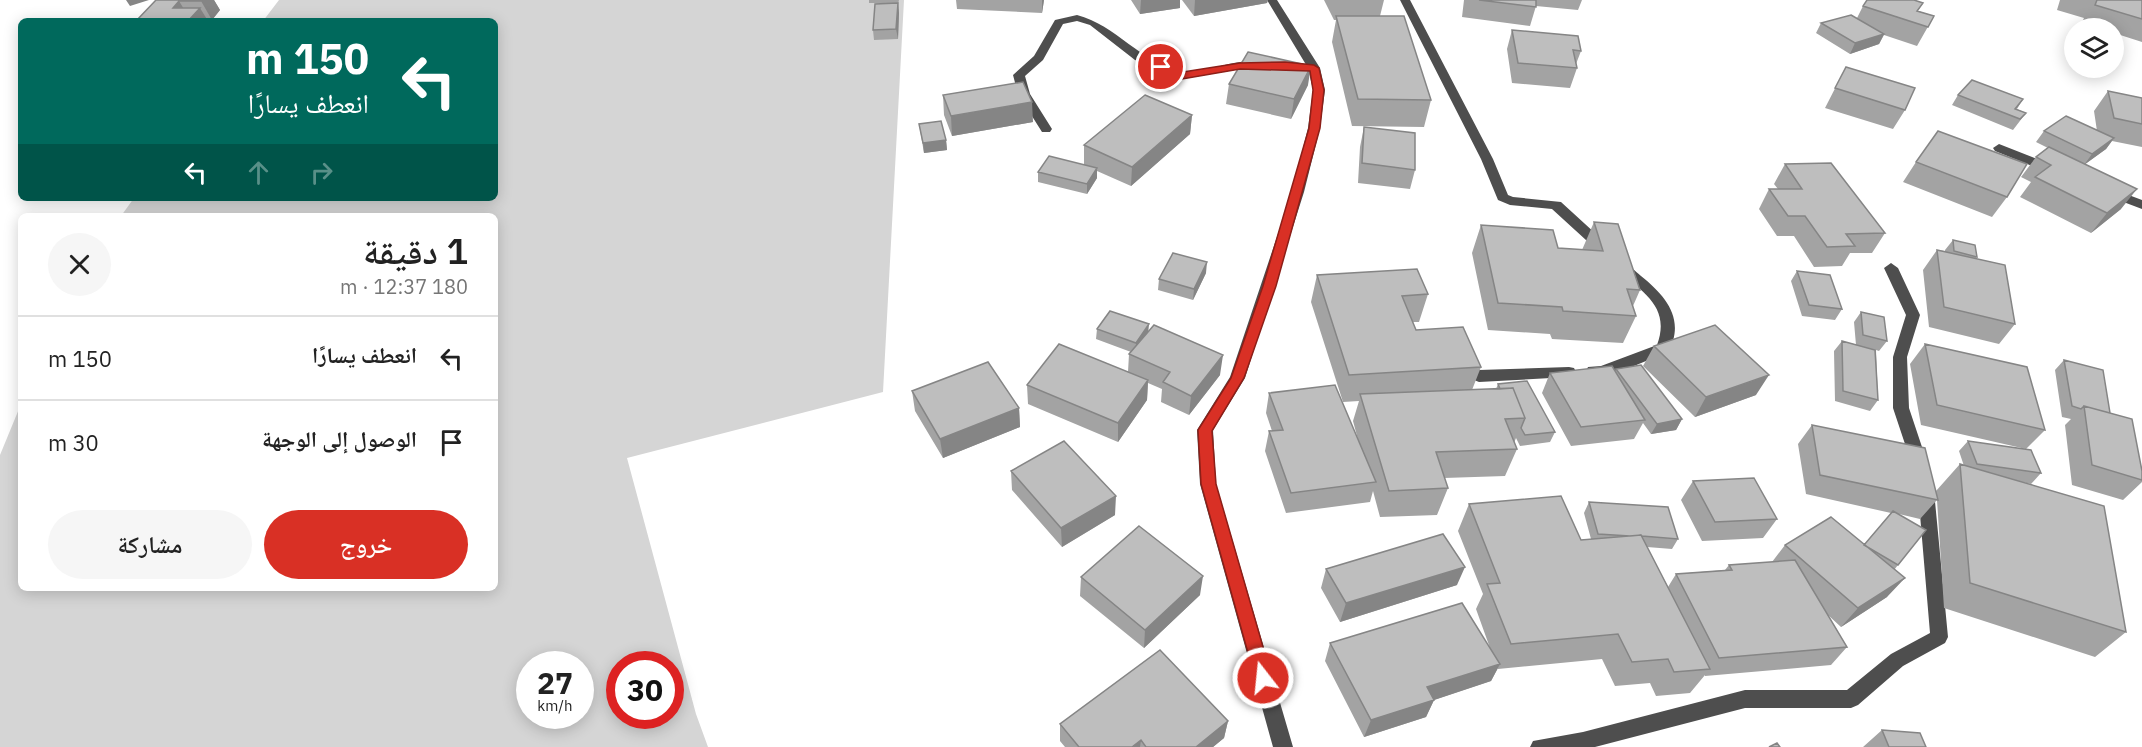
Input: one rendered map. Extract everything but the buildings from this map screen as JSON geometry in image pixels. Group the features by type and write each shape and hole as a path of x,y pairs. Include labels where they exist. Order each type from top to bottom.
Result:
{"street":[{"path":"1272,0 1314,68 1319,90 1314,128 1298,192 1237,378 1205,430 1208,484 1283,747"},
{"path":"1405,0 1487,159 1503,197 1510,201 1556,205 1667,309 1671,332 1664,348 1602,371 1479,376"},
{"path":"1046,129 1024,94 1019,75 1039,58 1059,22 1077,18 1094,22 1139,58 1182,76 1240,66 1274,66"},
{"path":"1295,66 1314,68"},
{"path":"1999,148 2065,174"},
{"path":"2098,188 2142,205"},
{"path":"1540,747 1582,741 1745,699 1851,699 1897,660 1939,637 1925,480 1901,408 1900,357 1913,315 1891,268"}],"shaded area":[{"path":"279,0 904,0 883,392 627,458 679,651 606,651 606,729 684,729 684,669 708,747 0,747 0,455 18,411 18,591 498,591 498,213 123,213 132,201 498,201 498,18 265,18"}],"route":[{"path":"1161,67 1182,76 1240,66 1285,65 1314,68 1319,90 1314,128 1298,192 1269,286 1237,378 1205,430 1208,484 1263,678"}]}
